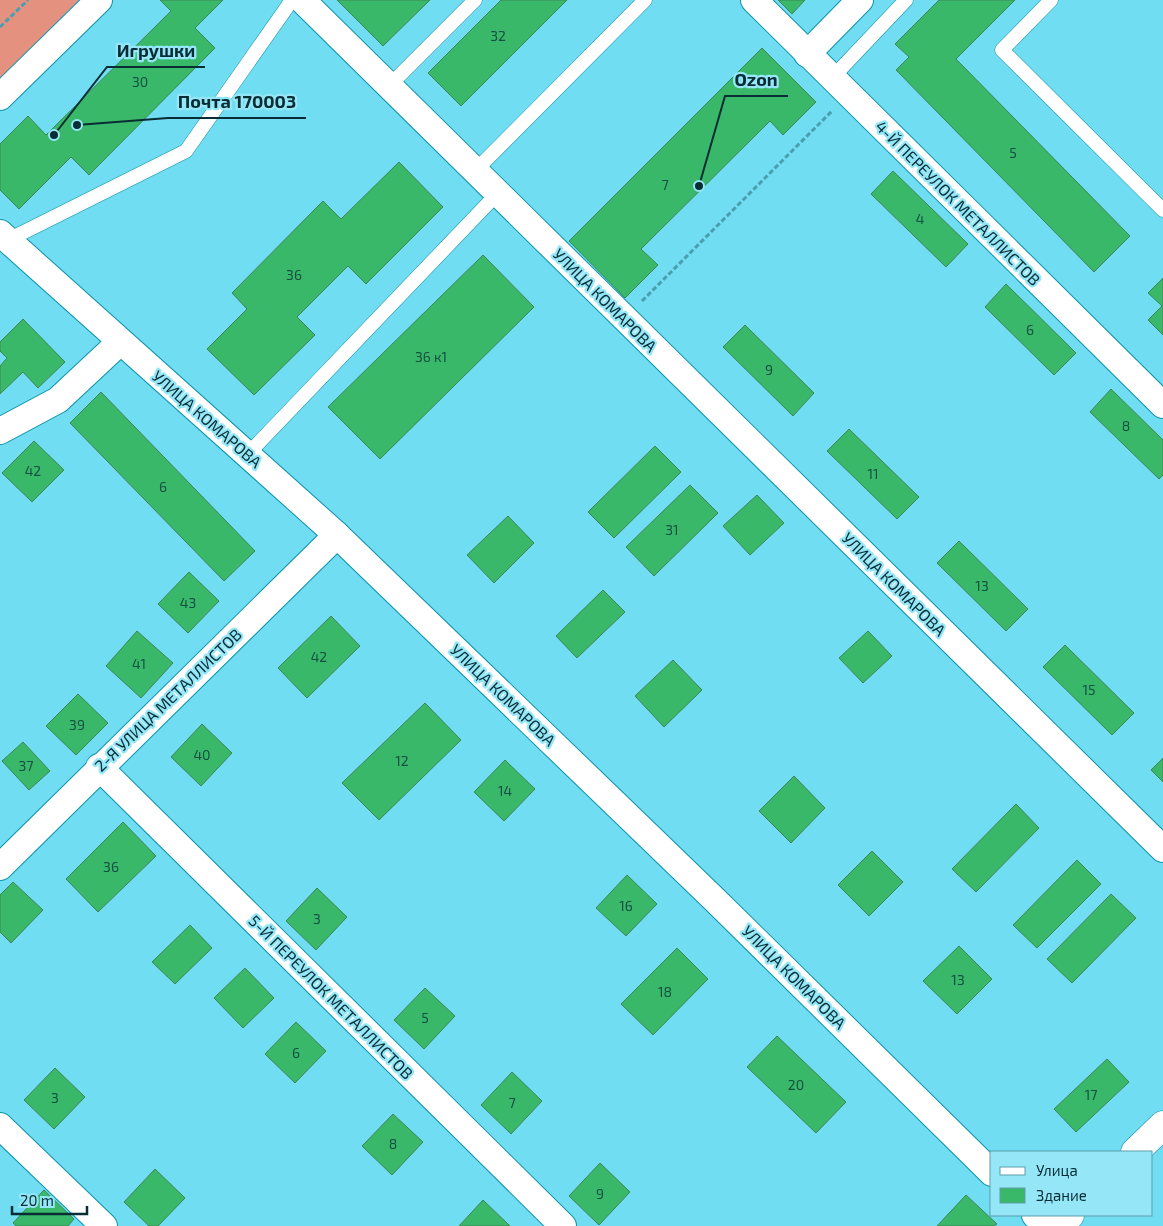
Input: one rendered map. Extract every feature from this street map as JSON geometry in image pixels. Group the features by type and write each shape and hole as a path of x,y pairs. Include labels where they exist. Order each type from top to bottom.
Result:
{"street":[{"path":"0,97 99,0"},
{"name":"УЛИЦА КОМАРОВА","path":"302,0 474,172 1163,849"},
{"name":"4-Й ПЕРЕУЛОК МЕТАЛЛИСТОВ","path":"754,0 1163,404"},
{"path":"807,54 860,0"},
{"name":"УЛИЦА КОМАРОВА","path":"4,236 336,535 715,900 990,1171"},
{"path":"0,431 58,400 120,342"},
{"name":"2-Я УЛИЦА МЕТАЛЛИСТОВ","path":"0,867 99,767 336,535"},
{"name":"5-Й ПЕРЕУЛОК МЕТАЛЛИСТОВ","path":"99,767 562,1226"},
{"path":"1136,1151 1163,1125"},
{"path":"0,1126 104,1226"},
{"path":"1035,1216 1046,1226"},
{"path":"1058,1226 1069,1216"}],"lane":[{"path":"4,236 186,151 292,0"},
{"path":"389,86 475,0"},
{"path":"474,172 645,0"},
{"path":"840,86 906,0"},
{"path":"1051,0 1002,50 1163,210"},
{"path":"248,454 497,194"}],"path":[{"path":"0,27 28,0"},
{"path":"624,319 840,86"}],"shaded area":[{"path":"0,0 79,0 0,79"}],"building":[{"path":"160,0 223,0 195,28 215,48 89,175 71,157 19,209 0,190 0,144 28,116 46,135 171,11"},
{"path":"337,0 430,0 383,46"},
{"path":"501,0 567,0 461,106 428,73"},
{"path":"778,0 805,0 792,14"},
{"path":"939,0 1015,0 956,59 1130,236 1094,272 896,70 909,57 895,44"},
{"path":"762,48 816,102 783,135 770,121 641,249 658,265 625,298 569,241"},
{"path":"399,162 443,207 366,284 348,266 297,317 315,335 254,395 207,349 247,309 232,293 323,201 341,219"},
{"path":"893,171 968,244 946,267 871,194"},
{"path":"483,255 534,307 380,459 328,407"},
{"path":"1163,278 1163,335 1148,320 1162,306 1148,293"},
{"path":"1006,284 1076,353 1054,375 985,307"},
{"path":"23,319 65,362 38,388 23,372 0,394 0,366 7,358 0,351 0,342"},
{"path":"745,325 814,393 793,416 723,347"},
{"path":"1111,389 1163,440 1163,475 1159,479 1090,412"},
{"path":"101,392 255,551 224,581 70,423"},
{"path":"849,429 919,497 897,519 827,451"},
{"path":"34,441 64,470 32,502 2,473"},
{"path":"655,446 681,472 614,538 588,512"},
{"path":"690,485 718,513 654,576 626,547"},
{"path":"757,495 784,523 750,555 723,526"},
{"path":"508,516 534,543 494,583 467,555"},
{"path":"959,541 1028,609 1006,631 937,563"},
{"path":"189,572 219,601 188,633 158,604"},
{"path":"603,590 625,612 577,658 556,636"},
{"path":"331,616 360,646 307,698 278,668"},
{"path":"137,631 173,663 141,698 106,666"},
{"path":"868,631 892,656 863,683 839,658"},
{"path":"1065,645 1134,713 1112,735 1043,667"},
{"path":"673,660 702,690 664,727 635,696"},
{"path":"78,694 108,723 76,755 46,726"},
{"path":"425,703 461,740 379,820 342,783"},
{"path":"202,724 232,753 201,786 171,757"},
{"path":"23,742 50,771 29,790 2,761"},
{"path":"1163,758 1163,782 1151,770"},
{"path":"505,760 535,789 504,821 474,792"},
{"path":"794,776 825,808 791,843 759,811"},
{"path":"1016,804 1039,828 976,892 952,869"},
{"path":"123,822 156,856 98,912 66,879"},
{"path":"872,851 903,882 869,916 838,885"},
{"path":"1077,860 1101,884 1037,948 1013,925"},
{"path":"627,875 657,904 626,936 596,908"},
{"path":"13,882 43,910 11,943 0,932 0,895"},
{"path":"317,888 347,917 316,950 286,921"},
{"path":"1111,894 1136,918 1072,983 1047,959"},
{"path":"190,925 212,948 175,984 152,962"},
{"path":"959,946 992,979 957,1014 923,981"},
{"path":"677,948 708,979 653,1035 621,1004"},
{"path":"245,968 274,998 243,1028 214,998"},
{"path":"425,988 455,1016 424,1049 394,1020"},
{"path":"296,1022 326,1051 295,1083 265,1054"},
{"path":"777,1036 846,1102 816,1133 747,1067"},
{"path":"1107,1059 1129,1082 1076,1132 1054,1109"},
{"path":"55,1068 85,1097 54,1129 24,1100"},
{"path":"512,1072 542,1101 511,1134 481,1105"},
{"path":"393,1114 423,1142 392,1175 362,1146"},
{"path":"600,1163 630,1192 599,1225 569,1196"},
{"path":"155,1169 185,1198 158,1226 149,1226 124,1202"},
{"path":"44,1190 74,1219 68,1226 16,1226 13,1223"},
{"path":"966,1195 997,1224 994,1226 937,1226"},
{"path":"483,1200 510,1226 459,1226"}],"place":[{"name":"Почта 170003","path":"77,125"},
{"name":"Игрушки","path":"54,135"},
{"name":"Ozon","path":"699,186"}]}
